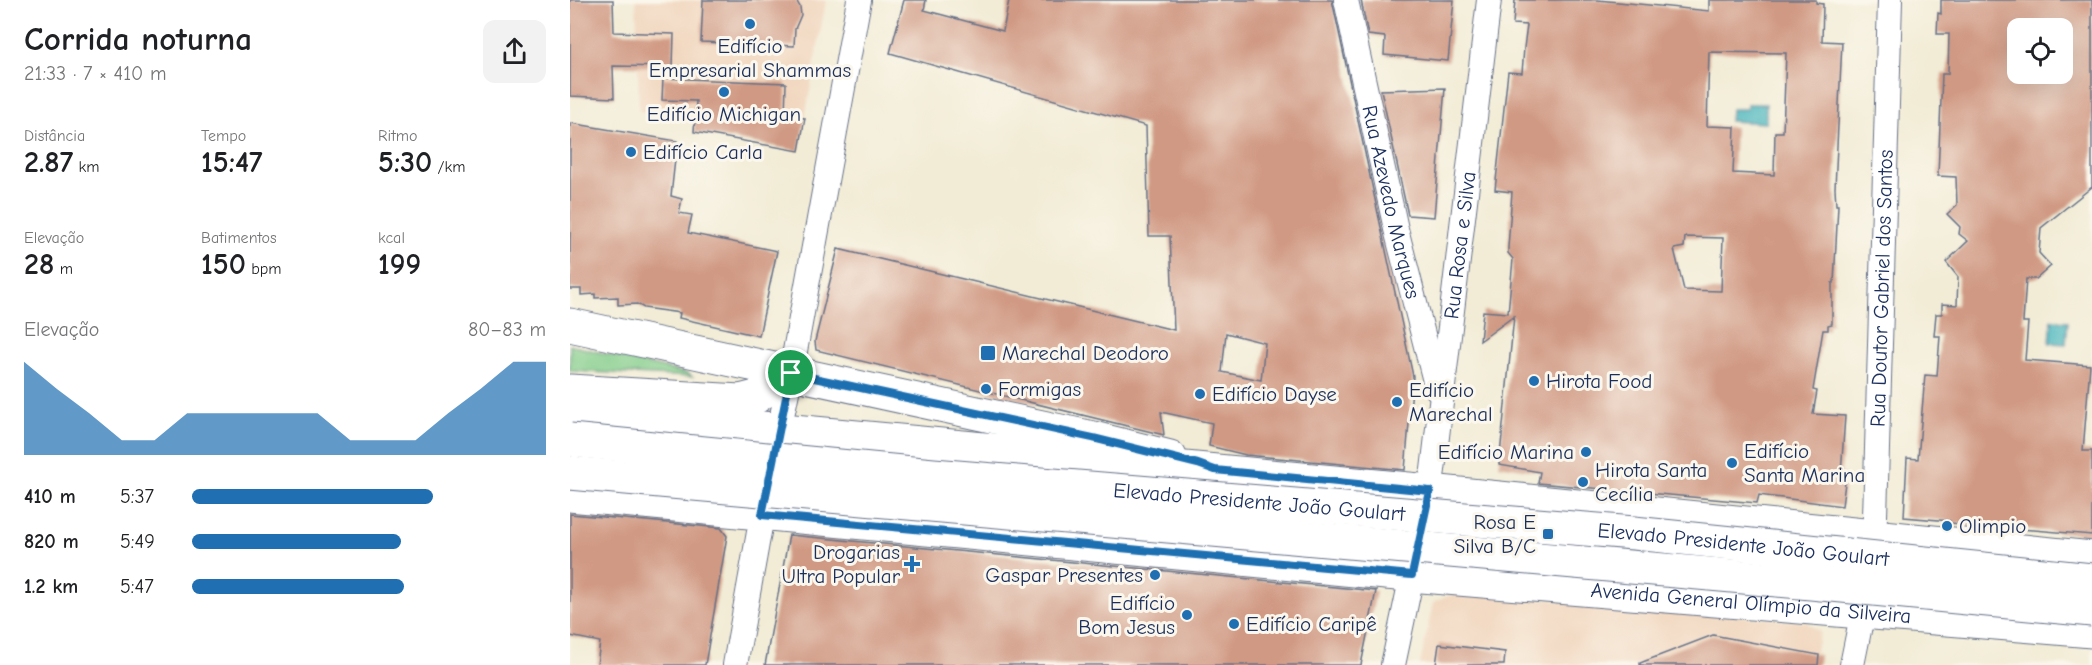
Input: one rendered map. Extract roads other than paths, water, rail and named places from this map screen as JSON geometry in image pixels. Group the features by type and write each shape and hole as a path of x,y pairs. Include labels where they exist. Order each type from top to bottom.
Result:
{"main road":[{"path":"570,325 1093,438 1215,470"},
{"path":"570,391 740,401 756,397 791,373"},
{"path":"570,410 1215,470 2092,558"},
{"name":"Elevado Presidente João Goulart","path":"570,440 933,475 1634,533 2092,579"},
{"name":"Elevado Presidente João Goulart","path":"570,473 2092,610"},
{"name":"Avenida General Olímpio da Silveira","path":"570,495 1412,575 2092,631"}],"street":[{"path":"735,665 859,0"},
{"name":"Rua Azevedo Marques","path":"1346,0 1396,229 1440,402"},
{"name":"Rua Rosa e Silva","path":"1394,665 1430,491 1489,0"},
{"name":"Rua Doutor Gabriel dos Santos","path":"1852,665 1863,612 1874,536 1890,0"}],"water":[{"path":"1747,104 1766,104 1766,123 1730,121 1731,109 1747,109"},
{"path":"2052,320 2068,321 2066,344 2050,343"}],"place":[{"name":"Edifício Empresarial Shammas","path":"750,24"},
{"name":"Edifício Michigan","path":"724,92"},
{"name":"Edifício Carla","path":"631,152"},
{"name":"Marechal Deodoro","path":"988,353"},
{"name":"Hirota Food","path":"1534,381"},
{"name":"Formigas","path":"986,389"},
{"name":"Edifício Dayse","path":"1200,394"},
{"name":"Edifício Marechal","path":"1397,402"},
{"name":"Edifício Marina","path":"1586,452"},
{"name":"Edifício Santa Marina","path":"1732,463"},
{"name":"Hirota Santa Cecília","path":"1583,482"},
{"name":"Olimpio","path":"1947,526"},
{"name":"Rosa E Silva B/C","path":"1548,534"},
{"name":"Drogarias Ultra Popular","path":"912,564"},
{"name":"Gaspar Presentes","path":"1155,575"},
{"name":"Edifício Bom Jesus","path":"1187,615"},
{"name":"Edifício Caripê","path":"1234,624"}]}
